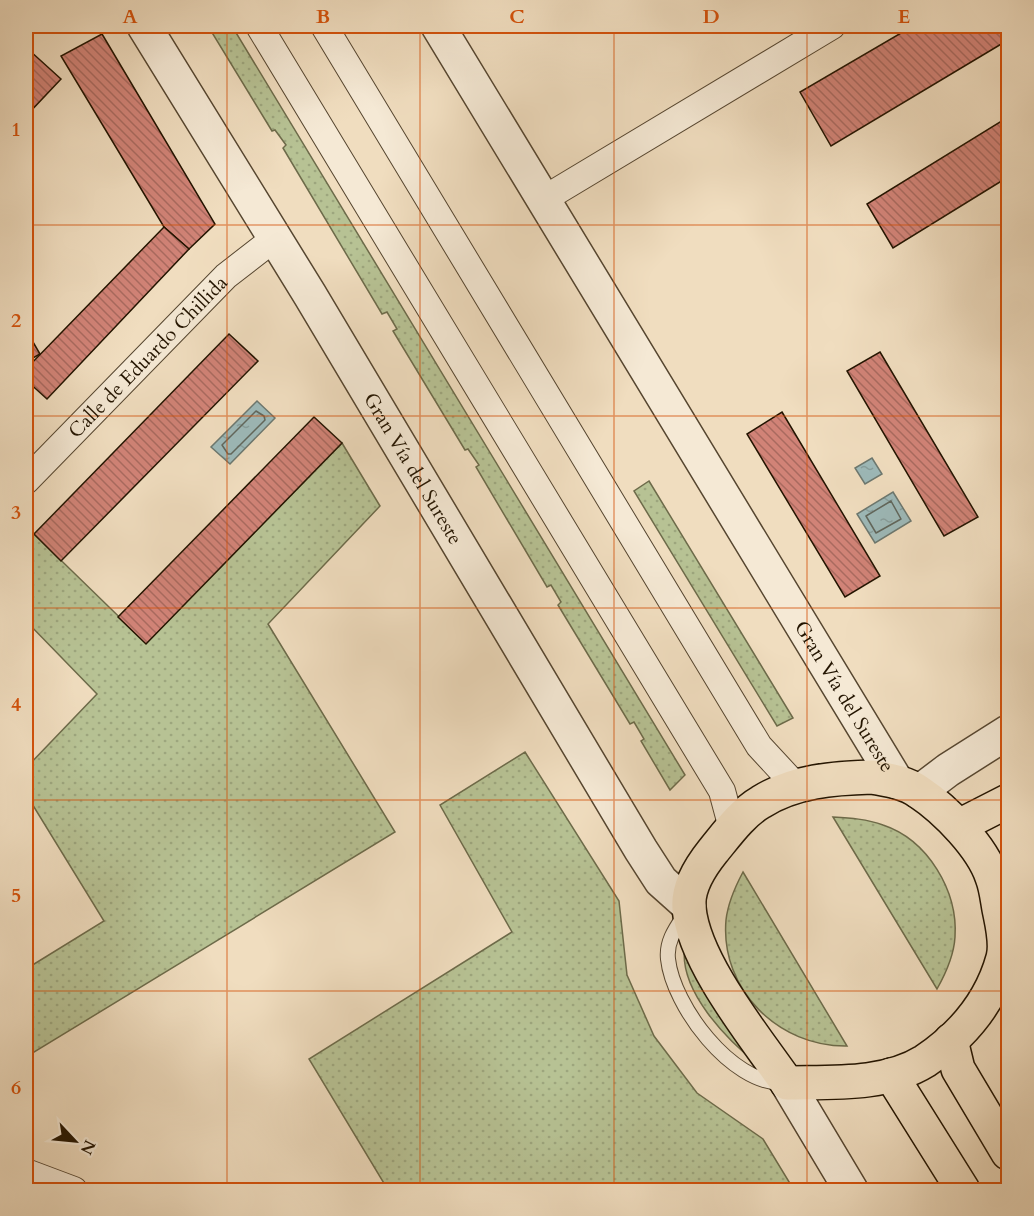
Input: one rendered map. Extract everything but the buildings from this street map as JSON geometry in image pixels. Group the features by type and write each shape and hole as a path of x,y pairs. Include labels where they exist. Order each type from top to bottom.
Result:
{"main road":[{"path":"872,777 908,787 998,859 993,878 1006,943 975,1018 924,1062 891,1075 844,1083 787,1083 717,979 699,944 689,908 692,886 706,859 732,828 761,802 796,786 839,778 872,777"},
{"path":"959,826 1008,801"},
{"path":"951,1040 958,1069 1008,1153"},
{"path":"891,1075 963,1191"}],"street":[{"name":"Gran Vía del Sureste","path":"144,26 275,238 641,850 661,881 689,908"},
{"path":"259,26 722,791 732,828"},
{"path":"324,26 759,746 796,786"},
{"path":"544,199 832,26"},
{"name":"Gran Vía del Sureste","path":"448,30 544,199 908,787"},
{"name":"Calle de Eduardo Chillida","path":"26,481 226,276 275,238"},
{"path":"908,787 948,770 1008,732"},
{"path":"787,1083 851,1191"},
{"path":"26,1172 74,1191"}],"green space":[{"path":"208,26 232,26 685,775 670,790 641,741 644,739 634,722 630,724 558,605 561,602 551,585 547,587 476,467 479,465 468,449 465,450 393,331 397,329 387,312 382,314 283,148 286,145 275,130 272,131"},
{"path":"342,443 380,506 268,624 395,832 26,1057 26,969 104,921 26,794 26,768 97,694 26,621 26,543 34,534 146,643"},
{"path":"649,481 793,718 777,726 634,491"},
{"path":"525,752 619,901 627,975 654,1036 697,1093 763,1139 794,1190 388,1190 309,1059 512,932 440,805"},
{"path":"833,817 871,821 899,832 914,842 937,869 951,902 955,920 955,937 949,964 937,989"},
{"path":"743,872 847,1046 822,1044 799,1037 777,1025 759,1010 744,991 733,969 727,946 726,920 732,895"},
{"path":"685,945 760,1066 720,1029 697,996 689,979 685,962"}],"water":[{"path":"257,401 275,418 230,464 211,447"},
{"path":"872,458 882,474 865,484 855,468"},
{"path":"893,492 911,521 875,543 857,514"}]}
